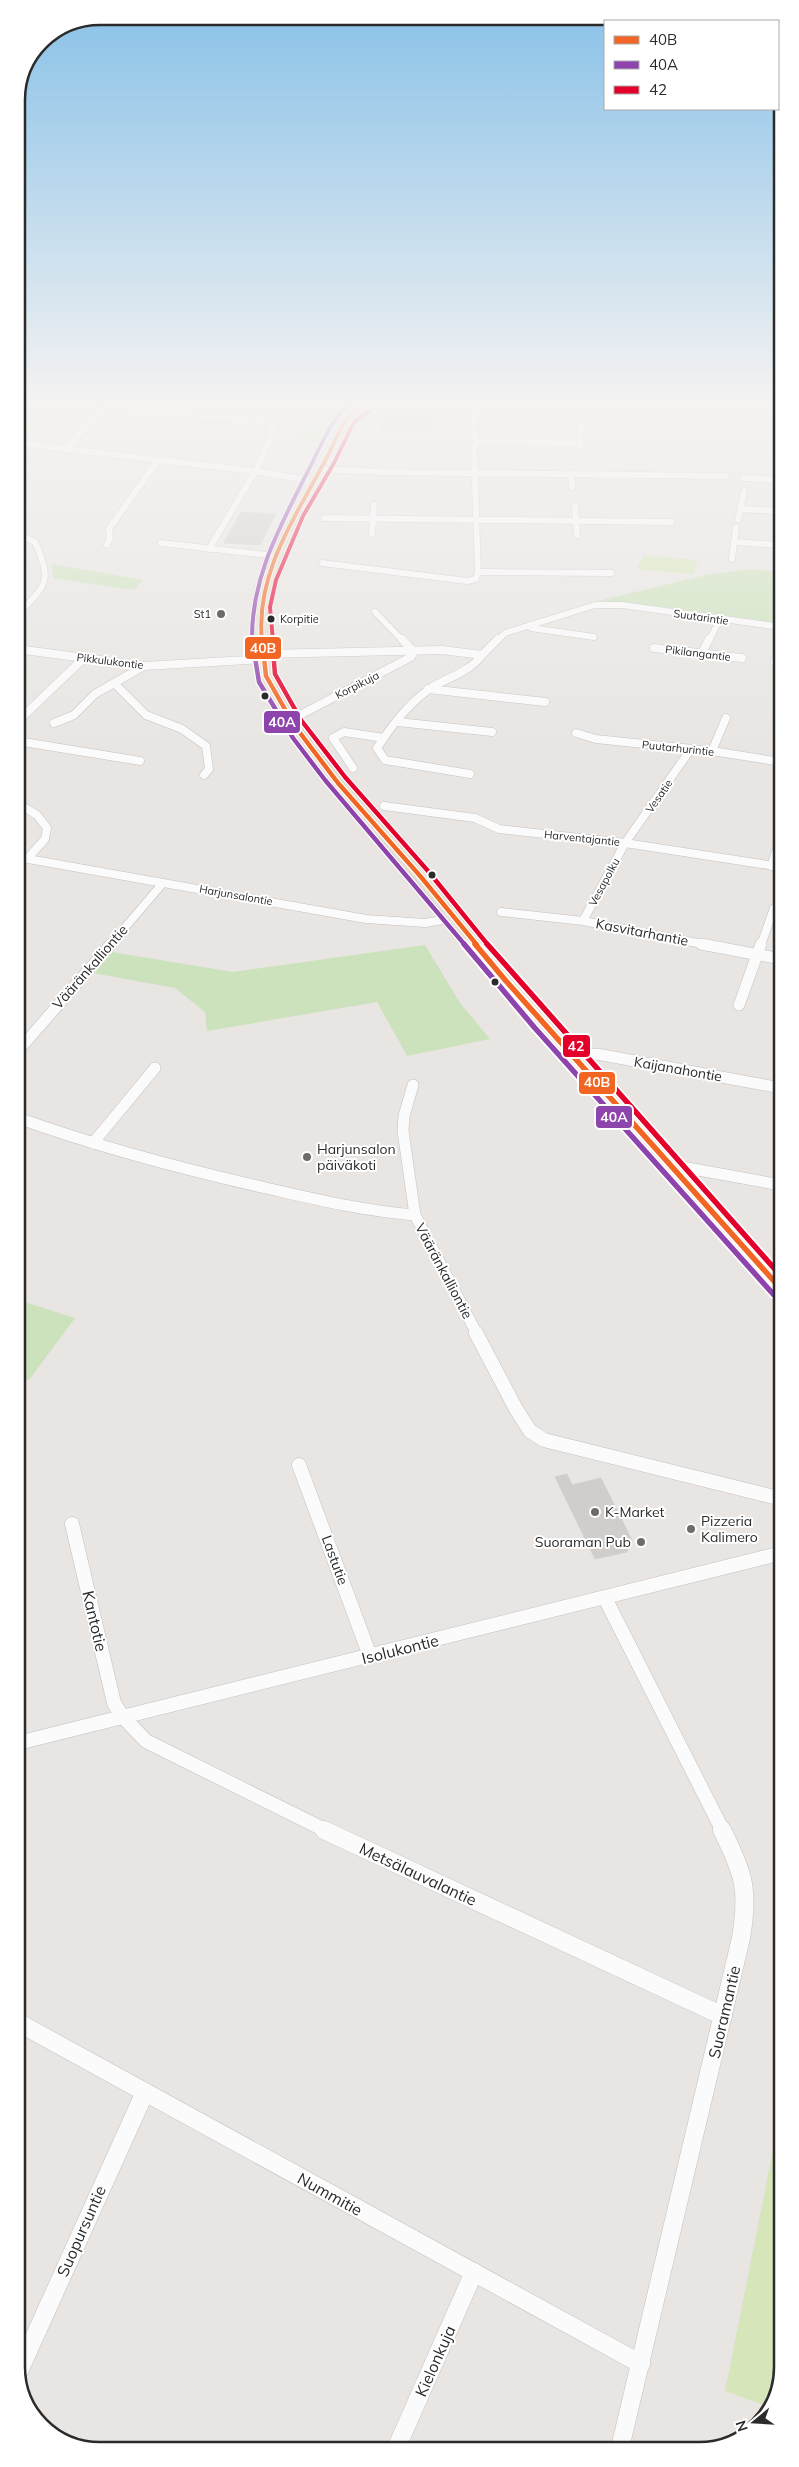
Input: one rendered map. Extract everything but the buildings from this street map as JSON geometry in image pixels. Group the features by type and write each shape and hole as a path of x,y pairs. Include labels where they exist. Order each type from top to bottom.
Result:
{"main road":[{"path":"293,517 265,587 261,606 261,631 266,676 294,726 338,783 455,918 506,981 774,1280"}],"street":[{"path":"107,545 110,538 108,529 117,517"},
{"path":"209,549 227,517"},
{"path":"576,517 578,535"},
{"path":"732,559 739,517"},
{"path":"324,518 671,522"},
{"path":"372,534 374,518"},
{"path":"322,563 467,581 476,579 478,572 476,520"},
{"path":"25,538 35,542 45,565 43,588 25,607"},
{"path":"735,542 774,545"},
{"path":"161,543 276,556"},
{"path":"478,572 611,572"},
{"name":"Suutarintie","path":"526,628 595,605 622,605 774,626"},
{"path":"375,612 414,652"},
{"path":"702,653 720,619"},
{"path":"470,774 450,769 385,760 377,748 417,698 428,689 470,670 482,655 505,633 526,628 594,637"},
{"name":"Pikilangantie","path":"654,648 742,658"},
{"name":"Pikkulukontie","path":"25,650 144,666 264,657"},
{"path":"264,657 442,650 482,655"},
{"name":"Korpikuja","path":"298,716 408,659 414,652"},
{"path":"25,714 84,658"},
{"path":"54,723 74,715 95,694 144,666"},
{"path":"115,684 146,714 182,729 206,746 210,769 204,774"},
{"path":"428,689 544,702"},
{"path":"712,751 726,718"},
{"path":"398,722 492,732"},
{"path":"353,768 333,738 344,732 384,738"},
{"name":"Puutarhurintie","path":"576,733 596,739 712,751 774,761"},
{"path":"25,742 140,761"},
{"name":"Vesatie","path":"625,843 691,749"},
{"name":"Harventajantie","path":"384,806 475,818 499,828 625,843 774,866"},
{"path":"25,808 36,815 47,828 45,839 28,858"},
{"name":"Vesapolku","path":"583,921 625,843"},
{"name":"Harjunsalontie","path":"25,858 374,920 425,923 455,918"},
{"path":"771,866 774,858"},
{"name":"Vääränkalliontie","path":"25,1043 163,883"},
{"path":"739,1006 774,908"},
{"name":"Kasvitarhantie","path":"501,912 583,921 774,957"},
{"name":"Kaijanahontie","path":"576,1057 597,1054 774,1087"},
{"path":"93,1143 143,1085 155,1068"},
{"path":"413,1085 404,1116 403,1130 415,1215"},
{"name":"Vääränkalliontie","path":"25,1120 93,1143 211,1176 373,1212 415,1215 516,1409 530,1431 544,1440 774,1497"},
{"path":"671,1165 774,1184"},
{"name":"Lastutie","path":"299,1465 370,1656"},
{"name":"Kantotie","path":"72,1524 114,1703 122,1716"},
{"name":"Isolukontie","path":"25,1741 774,1555"},
{"name":"Suoramantie","path":"605,1598 742,1872 745,1890 744,1909 723,2016 622,2442"},
{"name":"Metsälauvalantie","path":"122,1716 146,1741 319,1828 723,2016"},
{"name":"Nummitie","path":"25,2026 641,2364"},
{"name":"Suopursuntie","path":"25,2358 145,2092"},
{"name":"Kielonkuja","path":"399,2442 474,2272"}],"green space":[{"path":"644,555 698,560 693,574 636,569"},
{"path":"52,564 143,580 134,590 53,578"},
{"path":"750,569 774,571 774,622 598,601 706,575"},
{"path":"425,945 460,1003 490,1039 407,1056 377,1002 207,1031 205,1012 175,988 93,973 112,952 233,972"},
{"path":"25,1302 75,1318 29,1380 25,1379"},
{"path":"774,2145 773,2382 763,2405 725,2391"}],"transit line":[{"name":"40A","path":"283,517 268,551 260,575 252,625 257,677 266,697 293,738 325,780 423,893 500,988 774,1295"},
{"name":"40B","path":"293,517 268,577 261,606 261,631 266,676 294,725 338,783 421,877 506,981 774,1281"},
{"name":"42","path":"303,517 276,580 270,607 275,674 301,720 345,777 428,871 513,975 774,1268"}],"place":[{"name":"St1","path":"221,614"},
{"name":"Korpitie","path":"271,619"},
{"name":"Harjunsalon päiväkoti","path":"307,1157"},
{"name":"K-Market","path":"595,1512"},
{"name":"Pizzeria Kalimero","path":"691,1529"},
{"name":"Suoraman Pub","path":"641,1542"}]}
